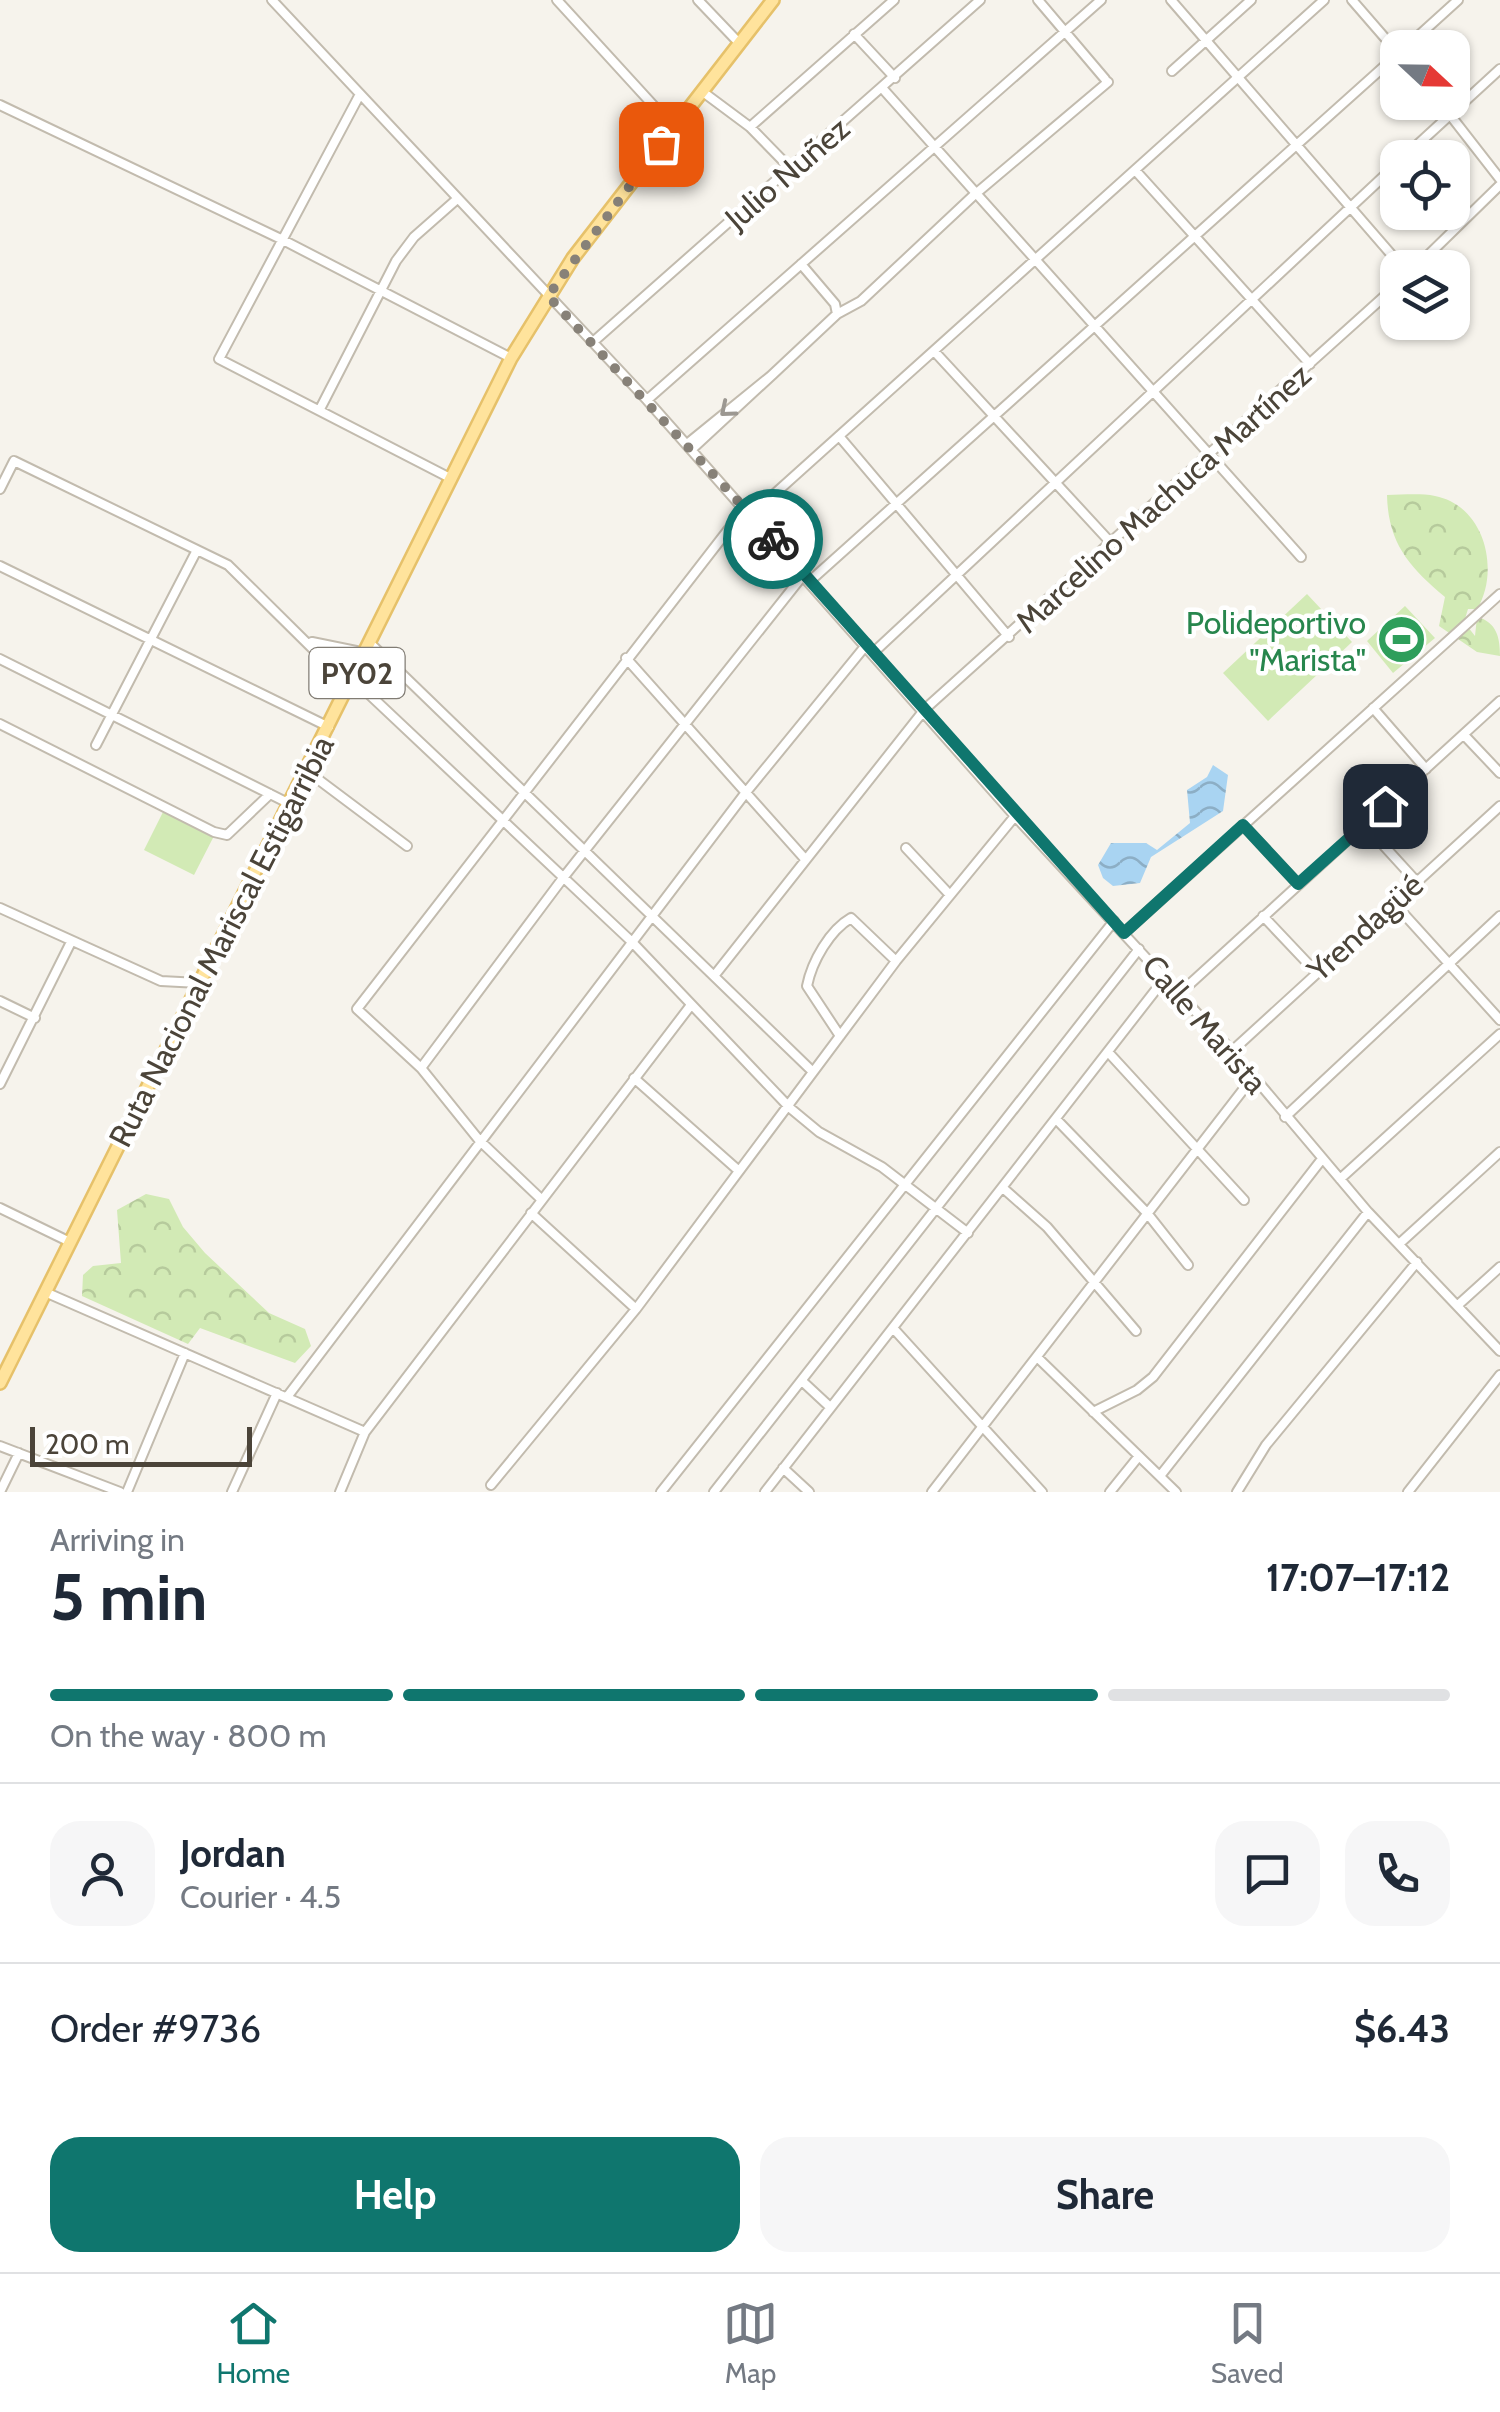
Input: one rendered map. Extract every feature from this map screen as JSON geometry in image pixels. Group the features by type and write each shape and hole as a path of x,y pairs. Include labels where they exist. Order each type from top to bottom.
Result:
{"main road":[{"name":"Ruta Nacional Mariscal Estigarribia","path":"0,1383 512,358 548,296 773,0"}],"street":[{"name":"Calle Marista","path":"272,0 647,400 926,709 1015,816 1232,1051 1368,1212 1500,1351"},
{"path":"557,0 674,128"},
{"path":"698,0 740,44"},
{"path":"750,127 894,0"},
{"name":"Julio Nuñez","path":"593,342 980,0"},
{"path":"689,447 837,314 862,301 973,196 1107,80 1038,0"},
{"path":"647,400 1101,0"},
{"path":"1171,0 1387,250"},
{"path":"1172,70 1251,0"},
{"path":"541,1200 479,1140 421,1068 357,1010 626,658 748,512 840,436 1324,0"},
{"path":"1352,0 1380,32"},
{"path":"1425,30 1458,0"},
{"path":"854,34 894,78"},
{"path":"421,1068 563,878 807,577 1380,69"},
{"path":"1470,96 1500,69"},
{"path":"883,89 973,196 1301,557"},
{"path":"703,92 750,127 792,169"},
{"path":"359,96 219,359 452,479"},
{"path":"0,105 282,240 512,358"},
{"path":"1423,140 1444,120"},
{"path":"1433,250 1500,182 1454,120"},
{"path":"1135,170 1310,364"},
{"path":"874,652 1380,180"},
{"path":"320,409 381,290 414,238 456,200"},
{"path":"801,264 835,304 837,314"},
{"name":"Marcelino Machuca Martínez","path":"714,976 926,709 1380,300"},
{"path":"934,351 1112,544"},
{"path":"840,436 1010,637"},
{"path":"0,489 14,461 197,550 245,578 320,655 354,680 632,942 790,1108 968,1233"},
{"path":"96,745 197,550"},
{"path":"0,566 329,727"},
{"path":"1124,933 1500,594"},
{"path":"310,641 368,648 813,1072"},
{"path":"287,1396 748,790 867,644"},
{"path":"626,658 748,790 805,859"},
{"path":"0,659 290,804"},
{"path":"1180,993 1500,702"},
{"path":"1373,708 1426,768"},
{"path":"0,724 214,832 227,835 270,794"},
{"path":"1464,735 1500,772"},
{"path":"307,771 407,846"},
{"name":"Yrendagüé","path":"1232,1051 1500,806"},
{"path":"491,1486 636,1309 790,1108 896,961 1015,816"},
{"path":"1364,824 1416,881"},
{"path":"1243,825 1298,884"},
{"path":"906,848 950,894"},
{"path":"1393,902 1500,1020"},
{"path":"0,908 162,981 200,983"},
{"path":"1263,916 1315,972"},
{"path":"1284,1117 1500,916"},
{"path":"840,1036 808,986 812,968 835,930 852,918 896,961"},
{"path":"661,1492 902,1183 1114,921"},
{"path":"0,1084 71,942"},
{"path":"714,1492 1138,949"},
{"path":"764,1492 1166,978"},
{"path":"0,1001 35,1018"},
{"path":"340,1492 365,1432 690,1005"},
{"path":"1340,1180 1500,1034"},
{"path":"1108,1052 1151,1094 1244,1200"},
{"path":"932,1492 1253,1077"},
{"path":"634,1078 739,1171"},
{"path":"1056,1119 1147,1212 1188,1266"},
{"path":"1399,1244 1500,1152"},
{"path":"1093,1412 1153,1377 1322,1159"},
{"path":"1003,1188 1047,1227 1136,1332"},
{"path":"0,1208 70,1242"},
{"path":"1160,1476 1368,1212"},
{"path":"531,1213 636,1309"},
{"path":"1237,1492 1266,1446 1417,1262"},
{"path":"1458,1305 1500,1266"},
{"path":"44,1292 365,1432"},
{"path":"893,1328 1042,1492"},
{"path":"0,1446 124,1492 186,1353"},
{"path":"1036,1357 1176,1492"},
{"path":"1408,1492 1500,1375"},
{"path":"802,1381 830,1407"},
{"path":"232,1492 277,1393"},
{"path":"0,1492 19,1454"},
{"path":"1110,1492 1138,1456"},
{"path":"783,1468 809,1492"}],"green space":[{"path":"1387,495 1435,496 1452,502 1477,526 1484,542 1487,577 1477,609 1468,609 1464,622 1475,636 1477,617 1489,623 1498,637 1500,656 1477,652 1439,626 1445,597 1403,553 1391,527"},
{"path":"1307,594 1352,642 1268,721 1223,673"},
{"name":"Polideportivo \"Marista\"","path":"1405,606 1435,638 1393,673 1367,641"},
{"path":"165,808 215,834 194,875 144,850"},
{"path":"146,1194 169,1199 183,1227 205,1253 269,1313 305,1329 311,1346 295,1363 200,1328 188,1344 82,1296 83,1275 93,1266 121,1263 117,1210"}],"water":[{"path":"1213,765 1228,775 1223,811 1151,857 1140,883 1113,886 1103,878 1098,865 1111,843 1146,843 1157,850 1190,823 1187,790 1207,777"}],"way so far":[{"path":"661,144 548,296 773,539"}],"place":[{"name":"Polideportivo \"Marista\"","path":"1401,640"}],"route":[{"path":"773,539 926,709 1015,816 1124,933 1243,825 1298,884 1385,806"}]}
